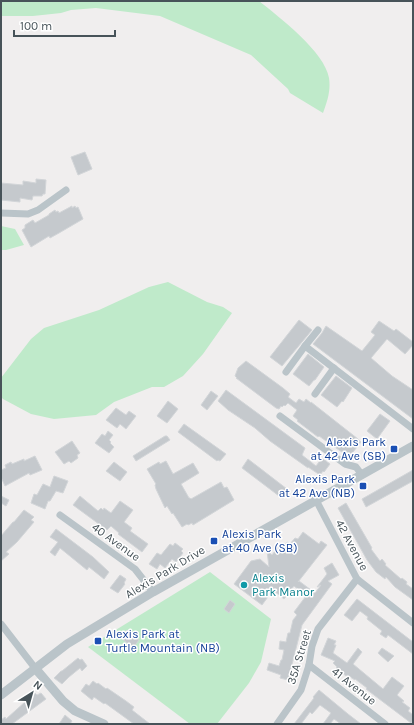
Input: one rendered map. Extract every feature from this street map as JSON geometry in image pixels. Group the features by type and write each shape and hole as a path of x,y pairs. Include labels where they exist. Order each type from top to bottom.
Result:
{"street":[{"path":"1,213 28,214 38,210 66,190"},
{"path":"286,372 318,330"},
{"path":"305,346 413,429"},
{"path":"314,394 334,368"},
{"path":"280,416 345,464 356,467 362,475"},
{"name":"Alexis Park Drive","path":"1,695 67,644 153,592 413,446"},
{"name":"42 Avenue","path":"316,500 357,579 413,623"},
{"name":"40 Avenue","path":"60,515 135,569 153,592"},
{"name":"35A Street","path":"278,724 299,694 305,681 312,646 318,629 357,579"},
{"path":"1,624 63,701 90,721 104,724"},
{"name":"41 Avenue","path":"309,666 385,724"}],"green space":[{"path":"1,1 259,1 300,36 319,57 326,68 329,78 329,92 326,105 323,113 290,93 288,89 251,55 160,16 96,8 33,16 1,16"},
{"path":"1,226 15,229 24,245 1,250"},
{"path":"168,282 207,302 223,307 232,313 203,354 183,376 164,387 152,387 114,402 96,415 54,419 31,414 1,397 1,378 31,339 44,328 99,310 149,287"},
{"path":"210,572 271,619 261,662 249,683 217,724 190,724 88,647"}],"building":[{"path":"85,152 92,169 78,175 71,157"},
{"path":"36,179 46,180 45,194 42,196 33,196 32,200 20,198 20,202 1,200 1,183 23,185 23,181 36,183"},
{"path":"72,206 72,208 75,206 76,208 78,207 83,219 31,247 22,230 25,228 25,225 33,220 35,223 55,210 59,213"},
{"path":"299,320 312,330 282,366 270,357"},
{"path":"379,321 394,331 396,329 413,342 413,345 405,354 387,339 371,358 392,376 413,390 413,419 313,344 326,326 362,351 375,335 371,332"},
{"path":"308,354 324,367 309,386 293,374"},
{"path":"246,361 283,388 290,394 288,397 296,403 299,399 304,402 306,399 358,439 361,442 349,457 319,436 318,437 297,421 298,420 293,416 297,410 288,403 285,406 281,406 279,409 276,408 236,378 235,376 238,368"},
{"path":"336,376 352,388 343,402 342,401 337,407 321,395"},
{"path":"226,390 305,448 302,455 316,466 322,458 330,464 324,472 323,471 320,475 308,468 270,441 255,428 228,410 218,401"},
{"path":"211,391 218,396 207,410 201,405"},
{"path":"168,401 178,409 167,423 157,416"},
{"path":"116,408 126,415 129,411 136,416 126,429 120,424 117,428 106,420"},
{"path":"380,414 390,421 377,439 367,431"},
{"path":"184,424 226,454 220,461 217,461 178,432"},
{"path":"108,431 113,435 109,440 114,447 109,453 95,443 102,434 105,436"},
{"path":"167,436 170,440 136,461 133,456"},
{"path":"72,441 80,453 77,455 78,458 71,463 69,461 64,464 55,452"},
{"path":"35,456 42,470 30,475 29,473 5,486 1,477 1,470 6,468 5,465 24,459 24,461"},
{"path":"248,459 287,489 288,491 283,499 242,468"},
{"path":"166,461 173,474 193,463 199,473 181,484 189,498 191,499 221,482 224,488 227,487 234,500 193,525 192,523 182,527 167,506 165,508 156,489 156,484 147,469 159,462 160,464"},
{"path":"114,462 127,472 120,481 106,471"},
{"path":"413,470 413,481 366,507 362,499"},
{"path":"54,476 68,481 63,493 56,491 50,501 48,501 45,509 31,503 34,494 37,495 43,484 50,487"},
{"path":"1,496 9,500 6,506 1,503"},
{"path":"80,496 98,511 101,508 103,510 104,508 111,513 120,501 133,510 124,522 132,528 130,531 148,544 142,552 118,534 119,533 111,526 107,530 73,505"},
{"path":"346,503 372,548 371,549 380,561 382,559 386,564 385,565 401,579 402,578 407,582 406,584 413,589 413,600 395,587 386,577 385,579 376,572 367,560 338,508"},
{"path":"24,510 34,517 31,520 34,522 17,542 6,552 9,554 1,561 1,536"},
{"path":"56,529 93,557 109,572 104,579 89,567 87,570 60,548 55,556 50,552 58,542 50,537"},
{"path":"303,532 319,544 321,541 327,545 298,582 299,581 315,593 321,585 317,587 327,574 324,568 332,563 339,575 328,581 332,584 302,625 288,680 280,678 281,675 267,670 269,663 279,666 284,650 279,649 280,641 286,642 293,620 297,615 294,612 306,596 294,586 284,599 273,590 262,605 234,584 251,561 260,559 269,567 267,551 272,555 278,547 281,549 287,542 290,544 295,538 298,539"},
{"path":"175,543 183,549 181,551 183,553 176,562 172,559 165,568 160,564 157,569 149,564 157,553 161,555 170,544 173,546"},
{"path":"120,575 126,579 125,584 118,593 110,588"},
{"path":"357,599 413,642 413,654 388,635 386,638 380,634 382,631 367,619 368,617 360,611 352,621 344,615"},
{"path":"230,600 235,604 229,613 224,609"},
{"path":"127,630 139,640 133,648 121,638"},
{"path":"328,638 336,641 333,653 347,663 358,648 362,652 353,664 383,689 392,677 404,686 397,695 404,701 402,702 410,708 408,711 413,715 413,720 411,723 355,679 347,675 346,676 336,668 337,667 333,663 335,661 321,655"},
{"path":"382,648 394,656 388,662 378,653"},
{"path":"78,658 80,660 82,659 87,666 82,671 80,668 62,684 54,678 61,671"},
{"path":"93,681 106,689 107,688 134,707 132,710 150,724 134,724 105,703 104,704 94,697 92,700 81,691 86,684 89,686"},
{"path":"319,690 361,724 341,724 334,719 330,724 323,724 331,713 320,705 312,714 310,712 301,724 294,724"},
{"path":"35,693 37,695 41,693 46,699 12,724 1,724 1,720 5,717 6,719"},
{"path":"65,715 72,721 70,724 59,724"}],"place":[{"name":"Alexis Park at 42 Ave (SB)","path":"394,449"},
{"name":"Alexis Park at 42 Ave (NB)","path":"363,486"},
{"name":"Alexis Park at 40 Ave (SB)","path":"214,541"},
{"name":"Alexis Park Manor","path":"244,585"},
{"name":"Alexis Park at Turtle Mountain (NB)","path":"98,641"}]}
